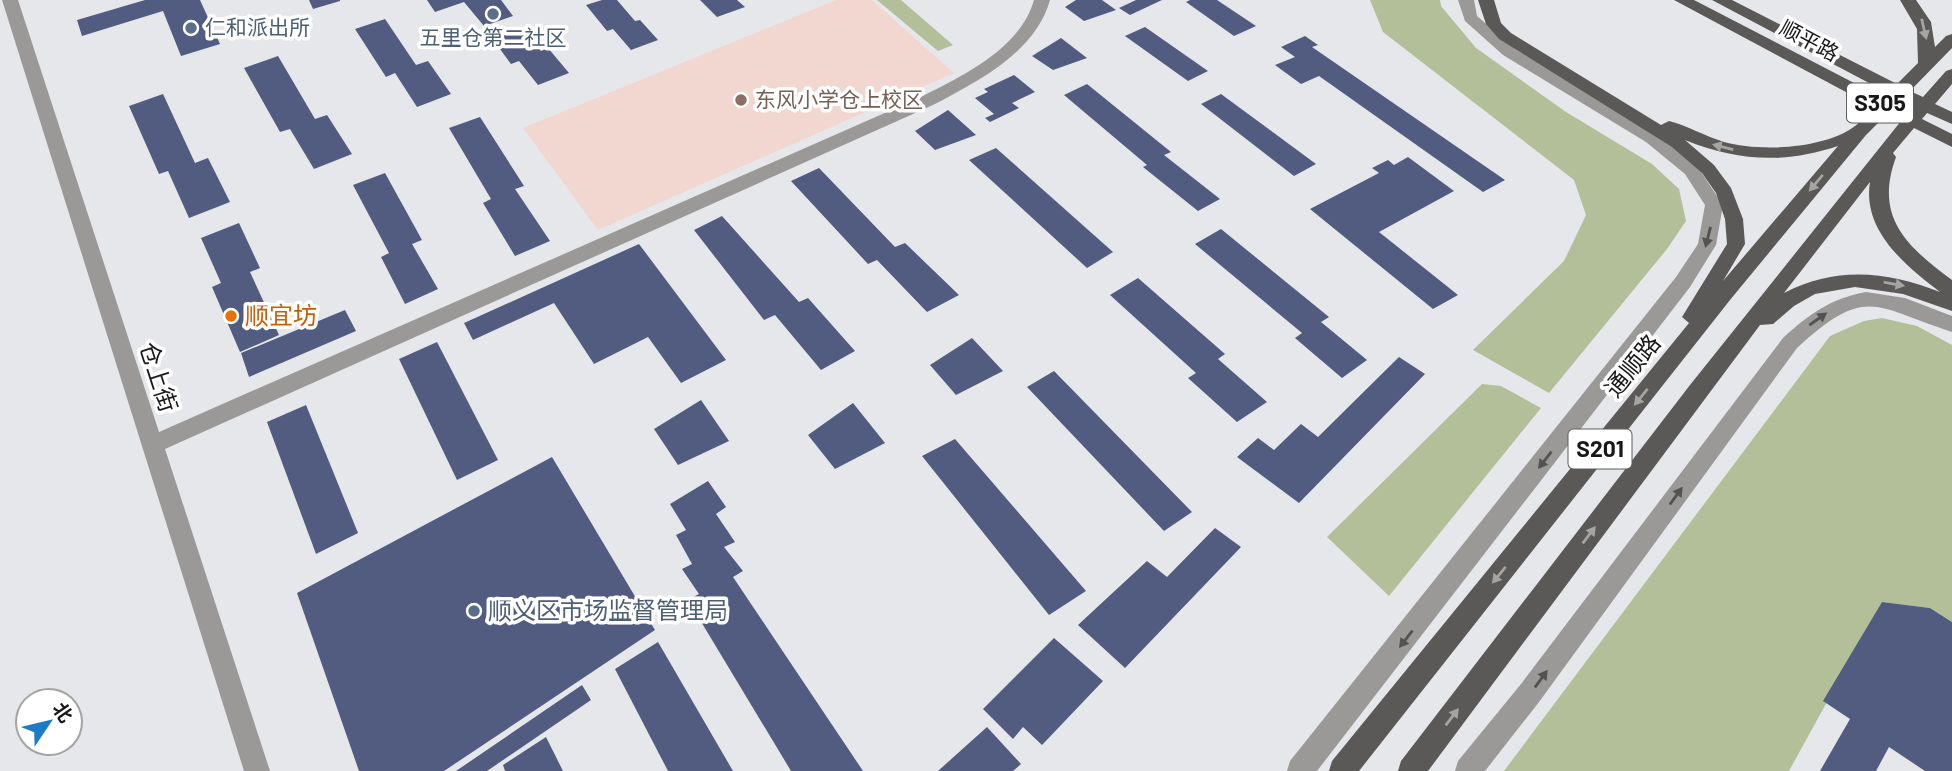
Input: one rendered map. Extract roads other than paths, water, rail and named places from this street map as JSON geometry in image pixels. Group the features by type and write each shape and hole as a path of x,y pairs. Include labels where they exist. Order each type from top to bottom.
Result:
{"main road":[{"path":"1486,0 1494,24 1505,36 1678,143 1709,169 1725,192 1734,219 1736,244 1699,302 1666,366"},
{"path":"1496,0 1506,23 1520,37 1665,124 1714,145 1752,154 1786,154 1822,148 1860,131"},
{"name":"顺平路","path":"1682,0 1952,141"},
{"name":"顺平路","path":"1723,0 1952,119"},
{"path":"1908,0 1921,16 1928,35 1926,64"},
{"path":"1665,1 1808,66"},
{"name":"通顺路","path":"1342,771 1666,366 1860,131 1952,39"},
{"name":"S201","path":"1411,771 1697,391 1891,145 1952,74"},
{"path":"1891,145 1879,180 1878,200 1885,222 1909,256 1952,290"},
{"path":"1697,391 1775,310 1812,287 1848,280 1900,284 1952,304"}],"street":[{"name":"仓上街","path":"10,0 257,771"},
{"path":"153,445 936,96 993,64 1026,31 1042,0"},
{"path":"1300,771 1649,326 1707,245 1714,205 1691,170 1652,138 1508,52 1470,18 1466,0"},
{"path":"1468,771 1530,693 1790,343 1807,327 1840,303 1863,298 1891,300 1952,324"}],"place":[{"name":"五里仓第二社区","path":"493,14"},
{"name":"仁和派出所","path":"191,28"},
{"name":"东风小学仓上校区","path":"741,100"},
{"name":"顺宜坊","path":"231,316"},
{"name":"顺义区市场监督管理局","path":"474,611"}]}
